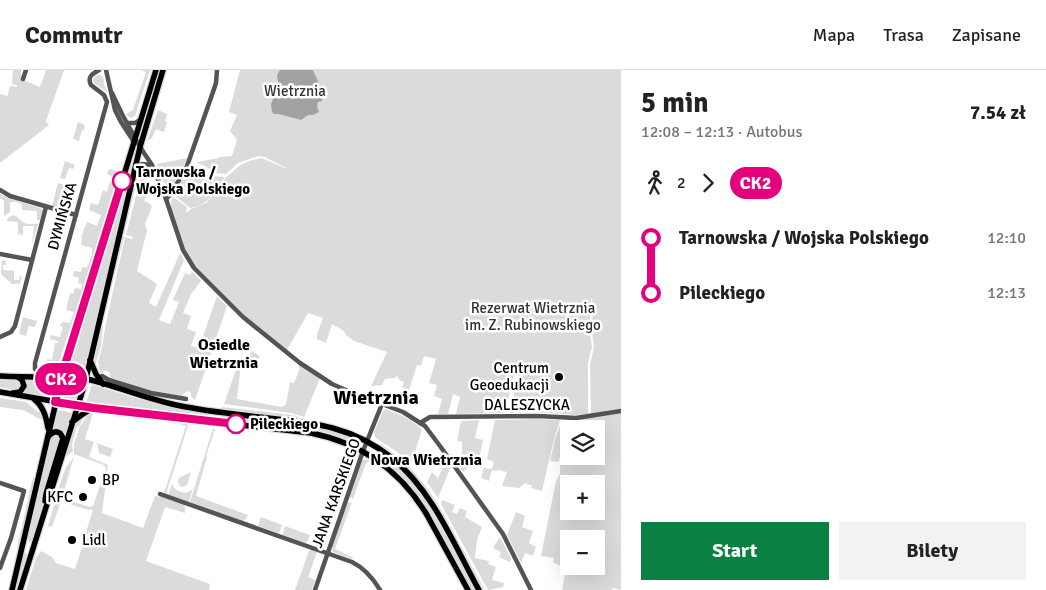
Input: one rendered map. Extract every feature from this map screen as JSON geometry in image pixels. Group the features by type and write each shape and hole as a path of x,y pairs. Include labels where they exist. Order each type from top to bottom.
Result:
{"main road":[{"path":"12,590 55,402 156,70"},
{"path":"20,590 86,379 140,147 163,70"},
{"path":"31,377 52,370 67,359"},
{"path":"90,360 94,371 104,378 152,399 209,411 320,424 349,433 367,442 395,461 422,489 436,510 479,590"},
{"path":"0,376 104,378"},
{"path":"8,394 20,392 24,388 24,382 18,377"},
{"path":"0,392 78,406 311,433 336,439 373,456 391,470 413,493 468,590"},
{"path":"34,399 42,408 47,421 48,431"},
{"path":"72,422 94,408"},
{"path":"45,508 46,494 63,438 60,433 55,432 50,434 46,440"},
{"path":"25,532 28,543 33,547"}],"street":[{"path":"23,79 26,70"},
{"name":"DYMIŃSKA","path":"45,368 36,370 35,363 107,102 104,95 91,85 90,81 91,75 100,70"},
{"path":"106,70 117,114 152,165 166,198 182,248 198,273 240,314 285,352 330,383 403,412 424,426 502,534 531,590"},
{"path":"166,198 171,194 189,161 216,83 217,70"},
{"path":"112,93 135,140"},
{"path":"127,123 136,123 141,120"},
{"path":"134,172 142,164 152,165"},
{"path":"0,190 10,196 76,215"},
{"path":"0,337 14,329 46,207"},
{"path":"0,254 32,260"},
{"path":"104,378 151,393 186,399"},
{"name":"JANA KARSKIEGO","path":"315,590 363,451 382,404"},
{"name":"DALESZYCKA","path":"420,423 427,418 433,417 538,416 576,418 621,411"},
{"path":"424,426 433,417"},
{"path":"0,483 24,491 11,538 0,568"},
{"path":"160,494 352,562 372,577 380,590"}],"green space":[{"path":"13,70 21,70 21,79 40,87 46,70 64,70 46,121 49,125 0,163 0,94 8,96 11,86 17,87 17,85 12,84"},
{"path":"140,70 150,70 135,116 131,118 126,114 133,110 146,72"},
{"name":"Rezerwat Wietrznia im. Z. Rubinowskiego","path":"240,70 311,70 322,98 323,92 313,70 621,70 621,409 591,414 590,364 594,347 591,327 592,298 589,326 592,347 588,364 588,414 576,415 534,412 510,413 518,374 515,371 505,413 456,414 460,397 453,394 448,414 438,414 442,399 434,396 437,385 429,383 436,359 424,356 421,366 417,365 409,390 402,387 404,382 396,376 395,378 385,379 382,385 371,386 387,352 354,341 344,331 332,324 326,343 317,339 323,318 308,313 287,350 244,315 195,266 185,251 171,209 173,197 187,207 186,213 206,203 221,182 239,166 249,161 261,158 290,170 265,157 258,156 238,163 226,174 215,173 197,163 219,157 232,156 237,140 230,131 237,115 229,112"},
{"path":"96,75 103,77 108,93 94,83 93,79"},
{"path":"158,110 167,114 164,132 156,129 152,138 147,141"},
{"path":"78,122 85,125 79,141 73,139"},
{"path":"133,154 123,209 85,370 84,372 67,371"},
{"path":"187,158 171,191 168,192 157,164"},
{"path":"65,161 75,165 73,169 69,168 65,179 60,178"},
{"path":"143,166 139,172 123,234 139,169"},
{"path":"109,169 119,172 83,289 59,362 46,369 47,359 52,360 55,343 58,343 58,341 50,339 50,335 60,337 63,327 60,326 62,322 70,323 74,312 66,310 70,293 73,294 75,288 81,289 82,284 78,283 79,278 73,276 74,271 81,272 82,267 87,268 92,254 92,248 81,245 81,237 87,222 97,226 101,215 89,210 91,203 98,205 103,190 107,192 110,182 113,182 114,177 107,174"},
{"path":"187,170 225,177 208,200 201,205 190,208 174,195"},
{"path":"142,172 146,175 142,190 146,197 144,201 152,207 145,224 147,231 137,271 157,284 149,303 156,307 180,253 184,260 159,320 170,324 179,302 173,300 185,273 190,275 192,271 201,281 191,294 183,313 191,316 187,329 196,332 191,346 199,348 217,296 227,306 195,400 191,393 187,391 181,396 156,392 112,378 110,373 106,371 103,371 102,375 99,369 98,362 125,237 132,239 133,237 126,235"},
{"path":"58,183 65,185 63,191 61,190 60,196 64,197 60,209 52,206"},
{"path":"0,194 43,209 40,220 37,220 37,211 22,210 22,204 17,202 10,202 10,212 4,216 4,200 0,199"},
{"path":"14,215 25,223 38,224 32,245 34,226 23,226 23,235 18,234 18,222 6,221"},
{"path":"124,237 106,308 121,239"},
{"path":"100,239 103,240 67,349 59,365"},
{"path":"2,260 6,261 6,265 3,265 3,270 14,271 14,280 19,280 20,276 22,276 20,284 12,284 1,274"},
{"path":"23,317 37,321 35,327 29,326 26,336 19,334"},
{"path":"102,326 101,346 96,369 94,361"},
{"path":"252,351 260,356 254,370 244,368 243,366"},
{"path":"238,364 241,365 237,399 282,407 286,404 290,382 294,383 300,365 320,378 304,417 291,413 224,404"},
{"path":"0,378 18,379 22,383 20,389 0,387"},
{"path":"24,379 53,380 51,393 48,397 21,392"},
{"path":"68,381 75,381 80,386 77,398 69,402 65,400 62,391 63,386"},
{"path":"93,385 132,397 207,413 211,419 87,405 86,403"},
{"path":"0,398 26,402 40,412 42,420 23,410 0,407"},
{"path":"222,407 293,415 300,417 282,416 301,419 224,411 246,412 222,409"},
{"path":"384,409 404,417 422,429 411,465 396,451 376,438 374,432"},
{"path":"55,411 73,413 48,495 64,436 50,432"},
{"path":"621,412 621,590 613,588 612,590 562,590 565,575 605,575 605,530 560,530 560,566 553,562 554,558 541,556 556,481 560,474 560,465 605,465 605,420 575,420"},
{"path":"93,413 85,439 94,442 89,457 108,465 102,513 143,528 155,496 184,504 185,513 165,507 146,561 210,584 209,590 26,590 36,558 41,551 52,557 56,563 75,569 93,510 66,503 67,500 90,507 93,506 106,468 104,465 74,454 74,444 80,426 87,416"},
{"path":"114,414 187,423 188,426 166,494 156,490 164,493 186,426 173,422 113,416"},
{"path":"223,415 321,427 355,438 354,442 322,431 223,421"},
{"path":"82,416 83,418 79,427 77,426 72,445 73,451 64,459 75,425"},
{"path":"479,420 475,438 483,440 479,459 470,457 467,468 463,472 454,460 462,454 462,442 457,441 461,421"},
{"path":"495,420 560,420 542,491 531,488 532,486 525,483 519,488 502,486 507,472 498,470 492,470 489,481 481,478 484,468 492,469 494,462 487,459"},
{"path":"560,425 560,457 558,462 550,461"},
{"path":"213,428 215,429 196,496 248,515 243,521 190,502"},
{"path":"55,433 61,437 31,545 27,534 50,437"},
{"path":"97,443 113,449 110,457 99,453"},
{"path":"381,444 403,461 421,480 436,501 448,525 432,500 380,446 400,460"},
{"path":"377,452 414,482 433,508 477,590 470,590 421,502 405,481 374,455"},
{"path":"74,457 62,497 60,496 59,487 66,467"},
{"path":"362,460 369,460 373,463 366,463 353,499 350,495"},
{"path":"446,461 451,466 438,498 427,482 432,472 438,478"},
{"path":"346,464 352,467 338,506 331,504"},
{"path":"191,472 187,485 180,486 179,478"},
{"path":"33,477 33,486 19,548 17,548"},
{"path":"172,484 175,489 182,492 189,492 193,488 189,502 168,495"},
{"path":"58,500 61,501 52,527 48,526 54,505"},
{"path":"442,500 455,505 452,512 457,514 460,508 467,511 465,517 482,527 477,540 475,558 489,561 488,564 496,567 492,580 504,583 503,587 488,590 441,504"},
{"path":"352,502 335,549 354,558 351,559 333,552 332,546 347,503"},
{"path":"516,512 525,516 522,527 533,531 529,543 536,547 533,556 525,553 521,563 507,535"},
{"path":"261,517 282,525 279,533 258,526"},
{"path":"285,526 310,535 308,541 305,543 283,535"},
{"path":"450,526 485,590 449,527"},
{"path":"314,536 326,540 324,547 312,544"},
{"path":"500,537 511,558 510,562 499,557 501,552 493,548"},
{"path":"309,551 317,552 308,577 315,580 312,590 295,590"},
{"path":"22,552 29,555 18,590 13,590"}],"shaded area":[{"name":"Wietrznia","path":"280,70 313,70 323,92 322,101 318,102 317,106 319,112 308,115 301,120 272,112 273,92 278,82 277,75"}],"bus line":[{"name":"CK2","path":"122,181 55,402 236,424"}],"place":[{"name":"Tarnowska / Wojska Polskiego","path":"122,181"},
{"name":"Centrum Geoedukacji","path":"559,377"},
{"name":"Pileckiego","path":"236,424"},
{"name":"BP","path":"92,480"},
{"name":"KFC","path":"83,497"},
{"name":"Lidl","path":"72,540"}],"district":[{"name":"Osiedle Wietrznia","path":"224,353"},
{"name":"Wietrznia","path":"376,397"},
{"name":"Nowa Wietrznia","path":"426,459"}]}
